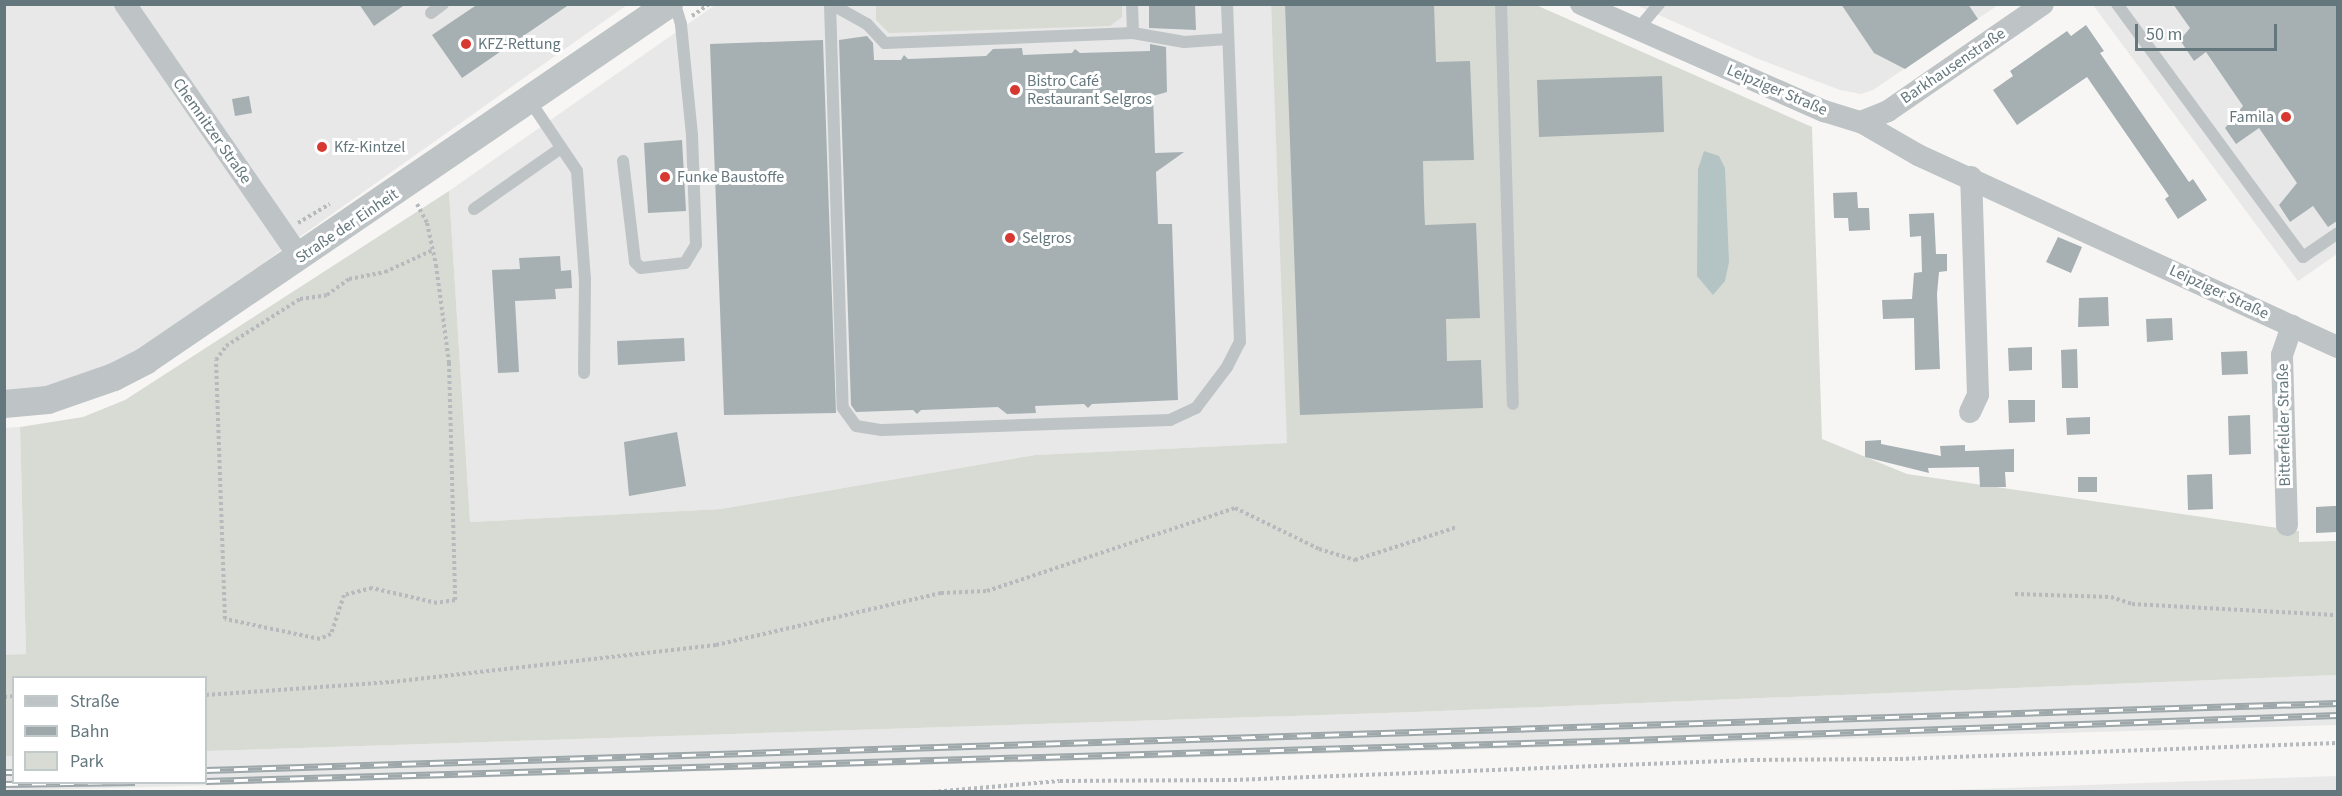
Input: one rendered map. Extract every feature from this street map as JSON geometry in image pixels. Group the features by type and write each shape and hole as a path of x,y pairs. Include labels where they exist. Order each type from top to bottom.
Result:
{"street":[{"name":"Chemnitzer Straße","path":"125,4 300,258"},
{"name":"Straße der Einheit","path":"4,404 48,400 135,367 300,258 669,4"},
{"name":"Leipziger Straße","path":"1581,4 1824,111 1861,122 1918,154 2337,347"},
{"name":"Barkhausenstraße","path":"1861,122 1888,111 2043,4"},
{"path":"1970,412 1978,395 1971,177"},
{"name":"Bitterfelder Straße","path":"2287,525 2283,355 2292,326"}],"lane":[{"path":"431,13 443,4"},
{"path":"623,162 635,262 641,268 685,263 696,245 692,135 681,24 675,4"},
{"path":"831,4 867,24 885,43 1133,33 1184,42 1228,39"},
{"path":"831,4 843,408 856,426 882,430 1170,420 1196,408 1227,367 1240,342 1227,4"},
{"path":"1132,4 1133,33"},
{"path":"1501,4 1514,404"},
{"path":"1638,29 1659,4"},
{"path":"2117,4 2303,257 2337,233"},
{"path":"530,101 577,171 585,279 584,373"},
{"path":"474,209 561,148"}],"path":[{"path":"405,185 427,224 433,250 449,363 455,600 437,603 372,588 344,595 331,633 320,639 225,619 216,360 226,346 300,299 327,295 350,279 385,272 433,250"},
{"path":"282,232 339,199"},
{"path":"207,695 391,682 716,645 941,593 987,591 1235,508 1319,549 1354,560 1457,527"},
{"path":"2015,594 2110,597 2132,604 2337,615"},
{"path":"932,792 1060,781 1234,780 1751,760 1900,759 2337,743"}],"shaded area":[{"path":"4,5 627,5 139,351 73,381 5,394"},
{"path":"715,5 1271,5 1288,443 1035,455 721,509 470,522 449,191"},
{"path":"1636,5 1998,5 1873,90 1861,94 1840,90 1756,58"},
{"path":"2093,5 2337,5 2337,254 2298,281"},
{"path":"1704,151 1719,156 1725,168 1729,262 1725,281 1713,295 1697,276 1698,169"},
{"path":"20,427 26,655 5,655 4,428"},
{"path":"2338,675 2337,725 5,791 4,756 12,756 12,784 207,784 207,751 1415,712"},
{"path":"2337,776 2337,792 1921,791"}],"green space":[{"path":"1271,4 1536,5 1812,127 1822,439 1907,474 2299,531 2299,542 2337,541 2337,675 1415,712 207,751 207,676 12,676 12,756 5,756 4,655 26,654 20,427 83,417 125,400 449,191 470,522 721,509 1035,455 1287,443"},
{"path":"876,5 1122,5 1122,17 1110,26 889,33 876,20"}],"building":[{"path":"359,4 406,4 374,26"},
{"path":"478,4 570,4 462,78 432,35"},
{"path":"1149,4 1195,4 1196,30 1149,28"},
{"path":"1285,4 1434,4 1436,62 1470,61 1474,160 1423,161 1424,202 1425,225 1476,223 1480,318 1446,319 1447,361 1481,360 1483,408 1300,415"},
{"path":"1841,4 1968,4 1978,19 1905,69 1874,53"},
{"name":"Famila","path":"2173,4 2337,4 2337,221 2328,227 2313,206 2290,222 2279,205 2297,183 2259,128 2236,144 2225,128 2243,106 2206,52 2194,61 2180,40 2190,28"},
{"path":"2086,25 2104,51 2100,53 2189,182 2193,179 2207,200 2178,219 2165,199 2169,196 2087,77 2017,125 1993,90 2013,76 2010,71 2067,31 2071,36"},
{"name":"Selgros","path":"867,36 873,43 874,60 901,60 904,55 908,59 986,56 993,49 1022,48 1023,55 1072,53 1075,49 1080,53 1150,51 1150,44 1166,47 1167,92 1153,96 1155,153 1184,152 1156,172 1158,224 1172,224 1178,400 1092,404 1088,408 1084,404 1035,406 1036,413 1007,414 998,407 921,410 917,414 913,410 856,412 851,405 839,40"},
{"path":"823,40 836,413 724,415 710,44"},
{"path":"1662,76 1664,132 1539,137 1537,80"},
{"path":"249,96 252,113 235,116 232,99"},
{"name":"Funke Baustoffe","path":"682,140 686,211 648,213 644,143"},
{"path":"1857,192 1858,208 1869,208 1870,230 1849,231 1848,218 1834,218 1833,193"},
{"path":"1934,213 1936,254 1947,254 1947,271 1939,272 1937,294 1940,369 1915,370 1914,318 1883,319 1882,300 1912,299 1914,273 1922,272 1921,236 1910,237 1909,214"},
{"path":"2058,237 2082,247 2071,273 2046,262"},
{"path":"560,256 561,271 571,270 572,288 555,289 556,299 515,301 519,372 498,373 492,270 520,269 519,258"},
{"path":"2108,297 2109,326 2078,327 2079,298"},
{"path":"2172,318 2173,340 2147,342 2146,319"},
{"path":"684,338 685,361 618,365 617,341"},
{"path":"2032,347 2032,370 2009,371 2008,348"},
{"path":"2077,349 2078,388 2062,388 2061,350"},
{"path":"2247,351 2248,374 2222,375 2221,352"},
{"path":"2008,400 2035,400 2035,422 2009,423"},
{"path":"2250,415 2251,454 2229,455 2228,416"},
{"path":"2090,417 2090,434 2067,435 2066,418"},
{"path":"677,432 686,486 629,496 624,442"},
{"path":"1881,440 1881,444 1941,456 1940,446 1965,445 1965,451 2014,449 2014,472 2005,472 2006,487 1980,487 1979,467 1928,468 1929,473 1865,457 1865,441"},
{"path":"2212,474 2213,509 2188,510 2187,475"},
{"path":"2078,477 2097,477 2097,492 2078,492"},
{"path":"2337,506 2337,532 2316,533 2316,507"}],"railway":[{"path":"207,770 2338,703"},
{"path":"207,781 1630,740 2338,715"},
{"path":"4,772 12,772"},
{"path":"4,784 12,784"}],"place":[{"name":"KFZ-Rettung","path":"466,44"},
{"name":"Bistro Café Restaurant Selgros","path":"1015,90"},
{"name":"Famila","path":"2286,117"},
{"name":"Kfz-Kintzel","path":"322,147"},
{"name":"Funke Baustoffe","path":"665,177"},
{"name":"Selgros","path":"1010,238"}]}
